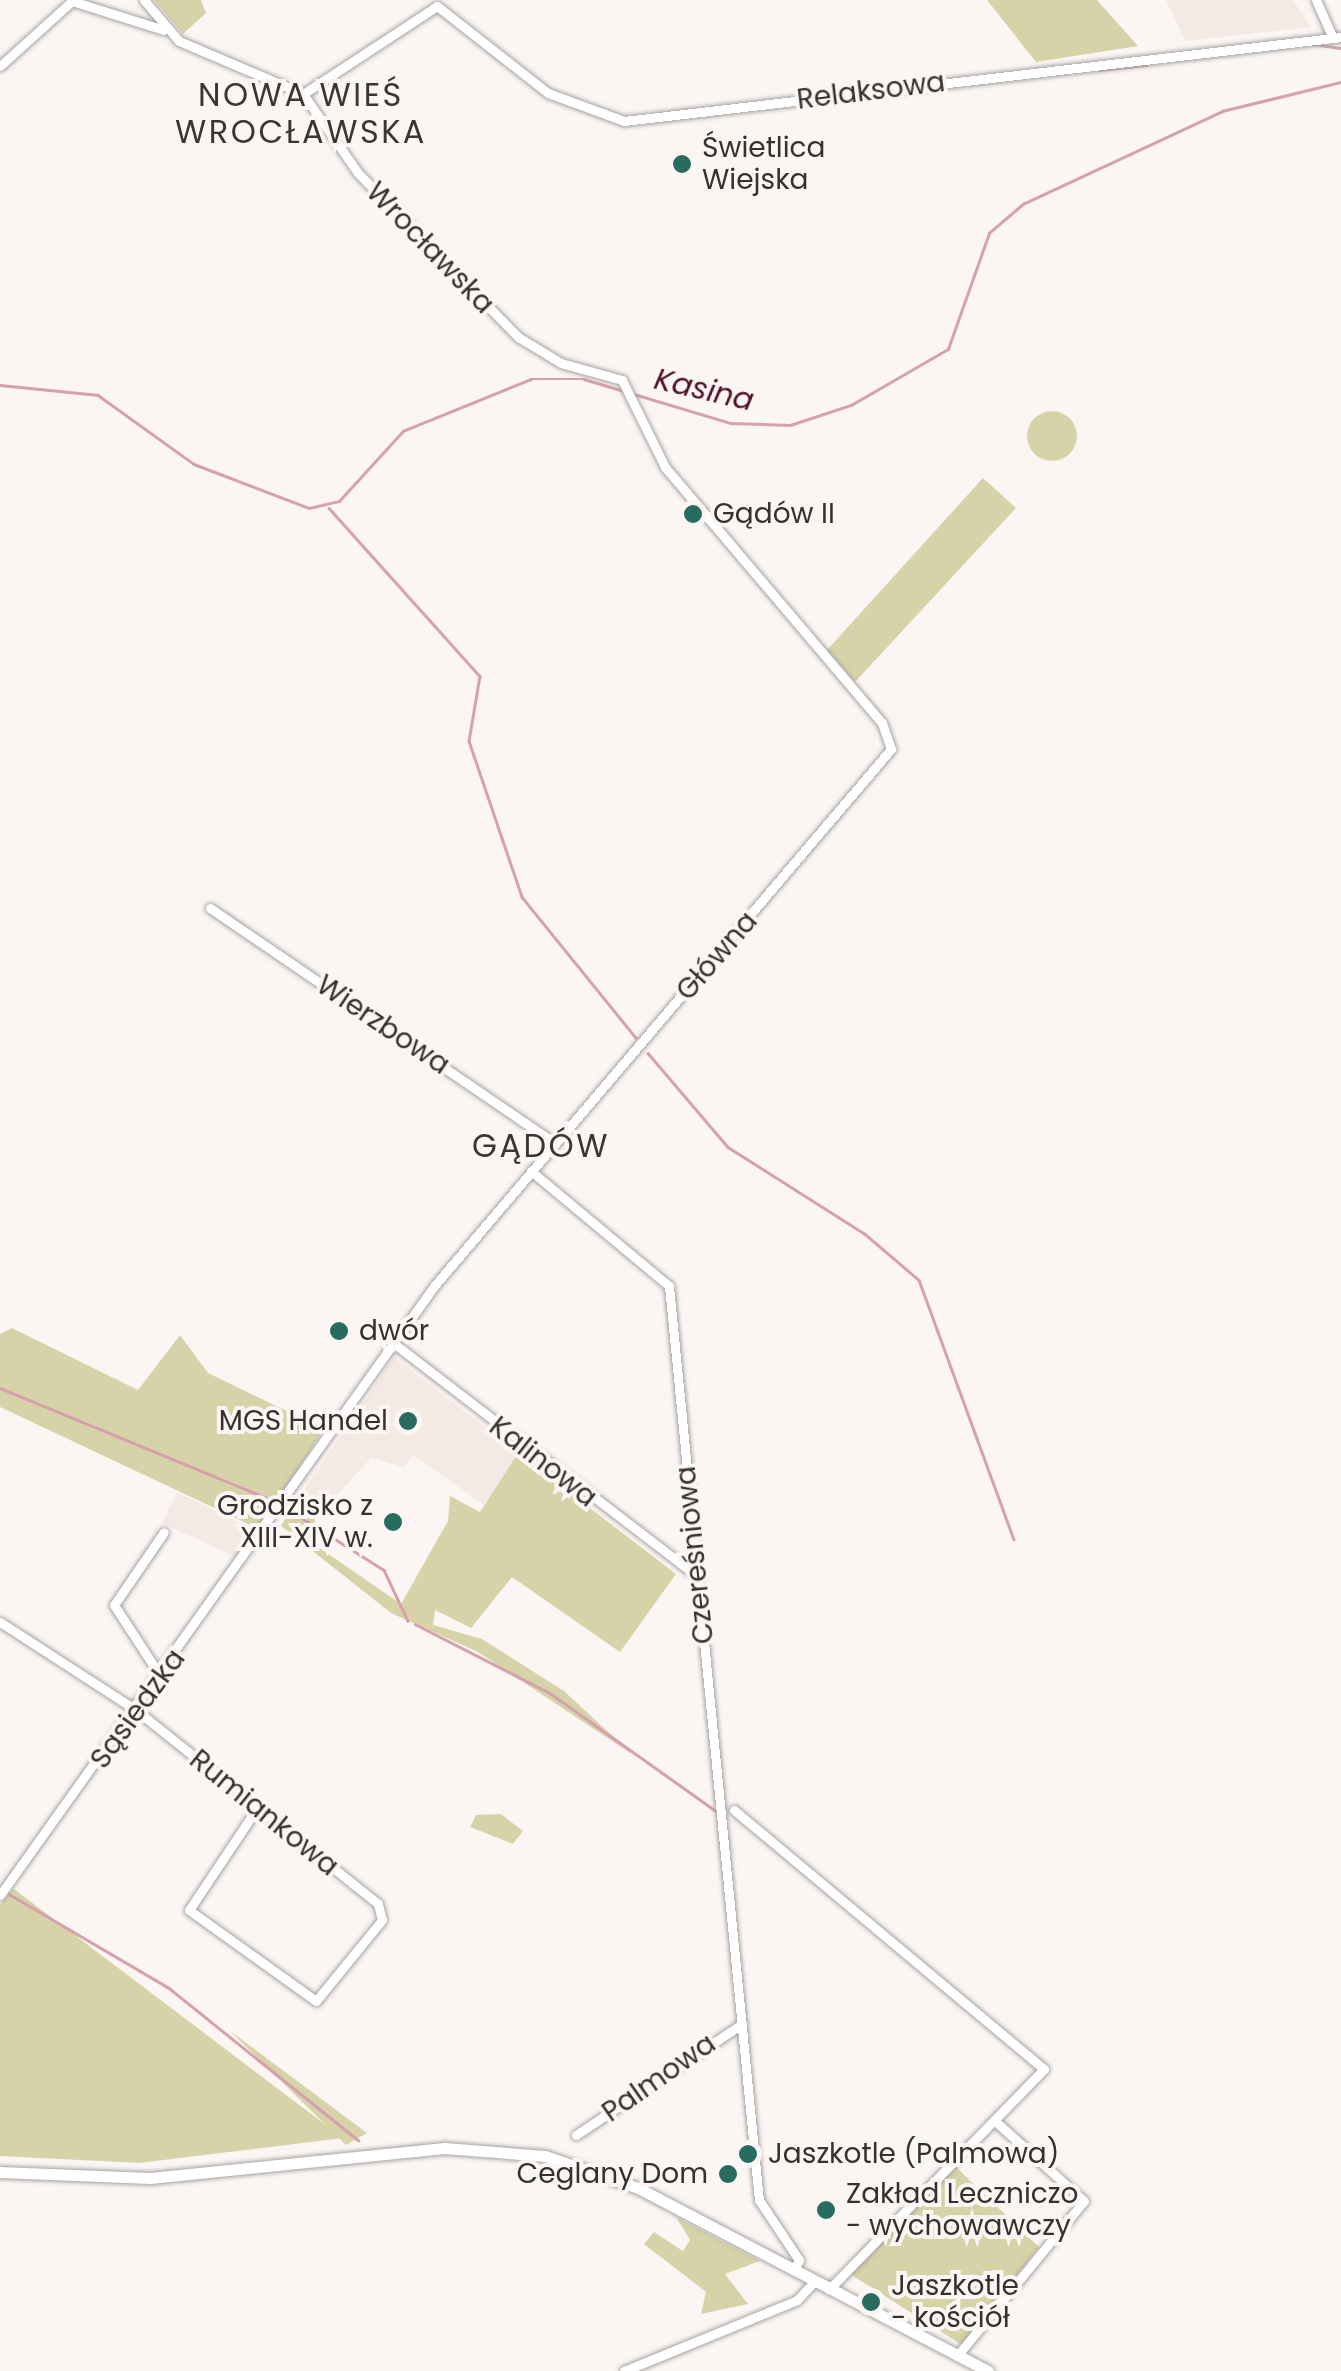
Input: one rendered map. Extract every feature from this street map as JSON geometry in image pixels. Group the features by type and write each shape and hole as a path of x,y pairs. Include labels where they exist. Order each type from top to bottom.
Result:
{"main road":[{"path":"0,2172 150,2178 444,2148 521,2152 608,2174 988,2371"}],"street":[{"path":"144,0 164,30"},
{"path":"1316,0 1336,37"},
{"path":"0,66 62,5 117,5 303,94 438,3"},
{"name":"Relaksowa","path":"438,3 548,93 624,121 1336,37"},
{"name":"Wrocławska","path":"303,94 358,173 518,337 561,363 617,378 629,393"},
{"name":"Główna","path":"270,1523 392,1342 531,1171 879,773 892,743 688,500 629,393"},
{"name":"Wierzbowa","path":"210,908 555,1143"},
{"name":"Czereśniowa","path":"531,1171 669,1286 759,2200 798,2260 794,2270"},
{"name":"Kalinowa","path":"392,1342 697,1576"},
{"name":"Sąsiedzka","path":"1,1894 270,1523"},
{"path":"161,1678 114,1605 164,1532"},
{"name":"Rumiankowa","path":"0,1622 136,1710 378,1904 382,1920 327,1993 308,2001 193,1917 193,1897 258,1808"},
{"path":"734,1810 1044,2068 830,2289"},
{"name":"Palmowa","path":"576,2135 742,2024"},
{"path":"957,2356 1084,2202 994,2120"},
{"path":"624,2371 679,2343 797,2300 815,2281"}],"shaded area":[{"path":"154,0 201,0 206,13 183,34"},
{"path":"987,0 1097,0 1138,46 1036,62"},
{"path":"1166,0 1293,0 1311,27 1185,41"},
{"path":"1052,411 1070,418 1077,436 1070,454 1052,461 1034,454 1027,436 1034,418"},
{"path":"983,478 1016,508 855,682 827,650"},
{"path":"12,1328 138,1390 180,1335 208,1373 324,1429 259,1529 0,1407 0,1334"},
{"path":"394,1357 518,1453 484,1505 413,1455 404,1467 371,1458 315,1519 293,1506"},
{"path":"518,1453 676,1574 620,1652 512,1577 471,1628 435,1610 433,1625 482,1639 564,1691 633,1755 478,1652 391,1613 281,1526 293,1506 315,1519 314,1544 401,1604 448,1521 450,1496 480,1512"},
{"path":"177,1492 260,1532 240,1559 162,1523"},
{"path":"501,1814 523,1831 513,1844 470,1827 476,1815"},
{"path":"14,1889 343,2138 139,2163 0,2156 0,1904"},
{"path":"230,2031 367,2133 346,2145"},
{"path":"956,2167 1039,2247 962,2345 847,2272"},
{"path":"676,2217 760,2261 725,2274 748,2304 701,2314 706,2292 644,2244 654,2232 683,2251 690,2240"}],"waterway":[{"path":"1313,44 1341,48"},
{"path":"1098,70 1147,65"},
{"name":"Kasina","path":"0,385 98,395 194,464 309,508 339,501 403,431 531,379 584,379 731,423 790,425 851,405 948,349 989,233 1023,204 1222,111 1341,82"},
{"path":"329,508 480,676 469,741 522,897 636,1038"},
{"path":"648,1053 728,1147 865,1234 919,1280 1014,1539"},
{"path":"0,1388 276,1502"},
{"path":"283,1506 384,1570 408,1621"},
{"path":"415,1624 550,1693 716,1811"},
{"path":"9,1894 169,1988 358,2140"}],"place":[{"name":"Świetlica Wiejska","path":"682,164"},
{"name":"Gądów II","path":"693,514"},
{"name":"dwór","path":"339,1331"},
{"name":"MGS Handel","path":"408,1421"},
{"name":"Grodzisko z XIII-XIV w.","path":"393,1522"},
{"name":"Jaszkotle (Palmowa)","path":"748,2154"},
{"name":"Ceglany Dom","path":"728,2174"},
{"name":"Zakład Leczniczo - wychowawczy","path":"826,2210"},
{"name":"Jaszkotle - kościół","path":"871,2302"}],"district":[{"name":"NOWA WIEŚ WROCŁAWSKA","path":"301,114"},
{"name":"GĄDÓW","path":"541,1146"}]}
